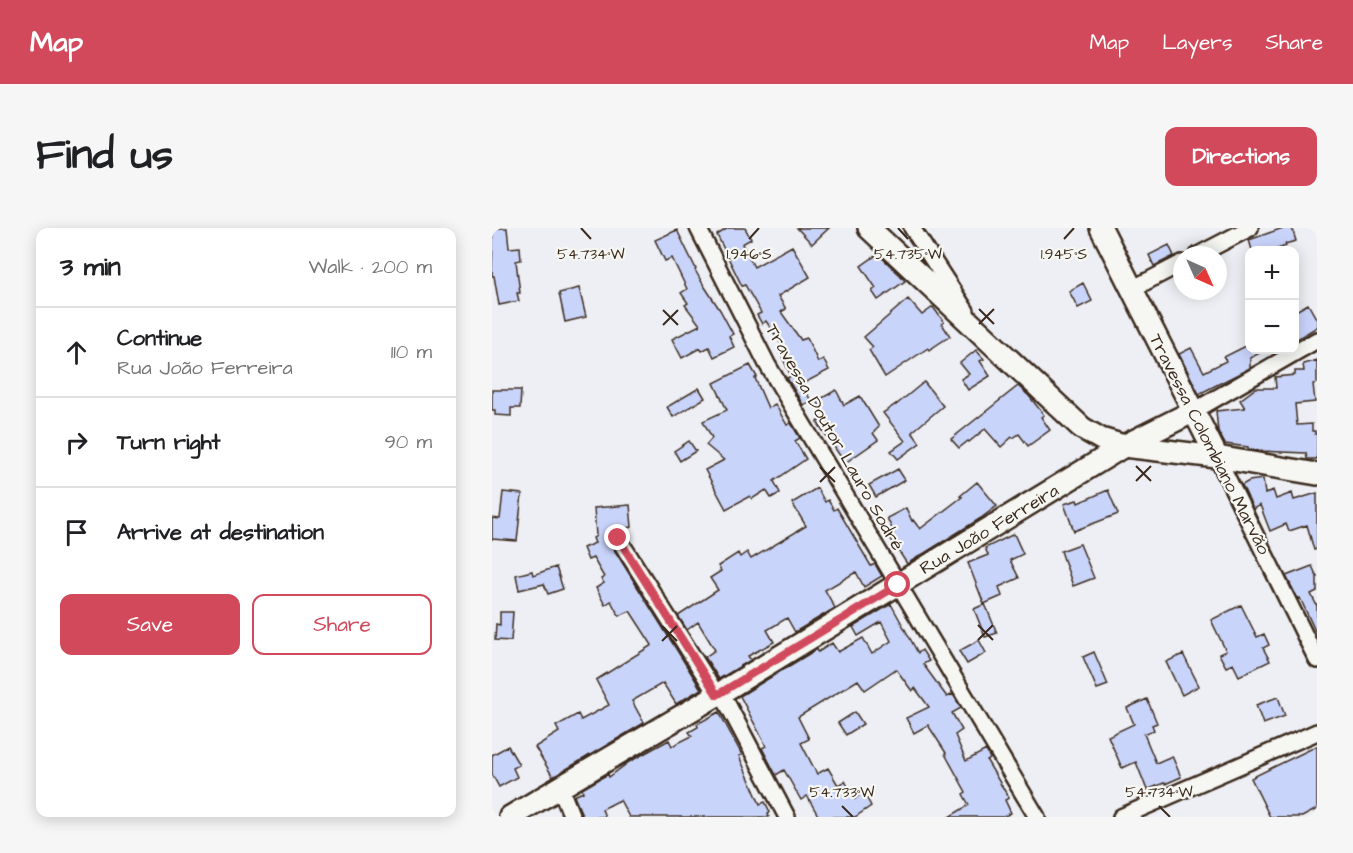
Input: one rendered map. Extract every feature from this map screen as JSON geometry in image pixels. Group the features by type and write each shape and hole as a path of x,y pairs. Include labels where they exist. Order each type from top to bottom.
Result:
{"street":[{"name":"Travessa Doutor Lauro Sodré","path":"698,228 767,364 1037,817"},
{"path":"869,228 1082,428 1101,439 1124,446 1217,457 1317,474"},
{"path":"912,228 978,331"},
{"name":"Travessa Colombiano Marvão","path":"1101,228 1317,660"},
{"path":"1215,246 1250,228"},
{"path":"1131,289 1173,268"},
{"name":"Rua João Ferreira","path":"510,817 898,585 1124,446 1194,411 1317,340"},
{"path":"618,538 719,693 787,817"},
{"path":"1121,817 1317,732"},
{"path":"560,787 572,817"}],"building":[{"path":"493,228 507,228 509,248 520,247 521,260 516,261 519,301 499,305 494,276 492,276"},
{"path":"728,228 745,228 751,239 742,244 754,267 792,246 810,277 778,296 786,309 781,312 801,340 807,338 818,362 823,359 829,370 802,384 811,401 803,405 787,378 791,376 779,350 784,348 766,321 762,324 757,315 761,313 745,285 742,286 717,235"},
{"path":"797,228 829,228 812,244"},
{"path":"1283,228 1292,228 1296,241 1285,244 1286,246 1251,246 1249,240"},
{"path":"677,230 695,270 733,334 729,336 734,347 714,357 709,347 702,351 700,348 682,358 672,339 700,325 685,305 688,303 681,293 687,289 672,258 665,261 655,240"},
{"path":"1169,245 1173,256 1154,266 1149,255"},
{"path":"878,254 905,281 878,300 872,291 876,288 861,266"},
{"path":"1083,283 1092,301 1078,308 1069,291"},
{"path":"579,288 586,317 565,322 559,293"},
{"path":"908,299 922,315 933,307 944,322 942,324 950,336 885,377 869,350 873,347 864,337"},
{"path":"1308,304 1317,320 1317,327 1299,338 1299,309"},
{"path":"1245,346 1245,354 1258,354 1250,358 1250,368 1199,394 1179,354 1191,348 1204,372 1226,361 1224,357"},
{"path":"976,350 984,359 980,361 990,376 968,390 961,379 969,374 960,363"},
{"path":"1317,360 1317,383 1313,384 1315,402 1295,404 1297,425 1312,424 1312,431 1317,434 1317,459 1307,459 1306,453 1260,451 1225,444 1218,431 1216,411 1245,408 1240,400 1256,388 1276,388 1275,377 1295,375 1295,371 1304,371 1303,364"},
{"path":"750,365 757,377 755,378 768,408 775,404 787,425 791,423 800,438 795,441 806,459 774,481 780,493 771,498 766,490 752,499 750,496 726,509 705,470 724,460 706,445 712,438 703,421 727,410 714,383"},
{"path":"924,382 943,406 912,432 920,443 898,459 891,451 905,441 883,413"},
{"path":"1018,386 1044,415 1041,417 1050,430 1028,446 1019,434 1001,447 985,429 959,448 951,439"},
{"path":"699,388 705,398 673,417 667,407"},
{"path":"492,390 521,390 520,408 511,408 511,416 495,415 495,410 492,410"},
{"path":"836,390 844,405 860,396 879,427 873,433 878,440 845,463 817,422 826,417 817,401"},
{"path":"689,441 696,451 680,461 674,451"},
{"path":"898,469 905,480 876,497 869,485"},
{"path":"1263,479 1265,494 1273,490 1276,499 1292,493 1294,500 1317,493 1317,549 1314,550 1307,525 1289,531 1286,524 1270,531 1260,505 1253,509 1242,485 1249,481"},
{"path":"977,482 997,506 907,564 889,536 894,533 887,518 906,508 912,521 920,529 962,497 960,496"},
{"path":"817,488 825,502 828,500 834,510 837,508 871,566 875,564 882,576 864,587 856,572 825,590 835,608 795,632 787,618 767,630 774,642 748,656 751,660 719,679 705,657 715,650 698,622 687,630 678,616 718,590 710,578 721,571 718,566 738,553 740,557 747,552 751,559 806,526 792,503"},
{"path":"1108,490 1118,514 1074,531 1064,504 1077,500 1078,503"},
{"path":"503,492 522,494 517,541 492,539 492,518 500,519"},
{"path":"630,505 632,527 612,530 608,538 701,689 676,704 663,683 632,701 644,723 553,777 535,747 559,732 556,726 578,714 581,720 609,705 596,680 652,645 630,611 619,616 611,601 605,605 596,588 604,583 601,579 604,577 593,558 588,560 583,548 595,543 593,538 596,536 594,508"},
{"path":"1014,534 1023,554 1010,560 1019,578 999,587 1002,596 984,604 968,563 988,555 985,548"},
{"path":"1080,544 1094,578 1073,586 1061,551"},
{"path":"1312,566 1317,577 1317,591 1311,594 1317,606 1317,635 1300,598 1298,599 1286,576"},
{"path":"556,567 563,589 548,594 544,584 519,590 516,575 532,571 533,575"},
{"path":"891,604 918,653 922,650 929,661 923,664 947,697 953,694 961,708 952,713 962,730 955,735 966,761 986,750 990,759 987,761 1009,798 1005,800 1011,813 1003,817 949,817 969,805 963,794 966,792 946,753 928,725 914,733 906,718 929,707 915,688 912,691 896,669 865,690 858,680 798,717 809,739 801,743 817,774 828,768 838,785 845,781 855,799 863,791 871,806 855,817 819,817 807,796 801,800 784,770 776,775 762,748 766,746 740,696 817,649 818,652 832,643 838,652 863,638 872,654 891,641 881,622 858,636 853,627"},
{"path":"985,604 997,633 985,637 974,609"},
{"path":"1241,605 1257,637 1264,634 1269,645 1263,648 1270,661 1239,676 1233,664 1226,667 1219,654 1226,651 1211,620"},
{"path":"500,612 513,612 511,641 495,640 496,624 500,625"},
{"path":"979,640 986,653 967,664 959,651"},
{"path":"1094,652 1108,685 1097,689 1083,657"},
{"path":"1183,654 1199,686 1182,695 1166,662"},
{"path":"1278,697 1285,716 1263,724 1256,705"},
{"path":"1147,699 1157,723 1152,725 1154,730 1144,734 1156,763 1172,756 1181,777 1147,790 1136,762 1122,768 1108,736 1134,724 1127,708"},
{"path":"719,712 742,755 739,756 760,804 765,802 770,812 769,817 629,817 620,800 602,809 605,817 583,817 574,796 583,792 582,789 608,774 609,777 629,762 669,740 672,746 692,736 689,732 698,727 697,724"},
{"path":"855,712 863,724 846,735 838,723"},
{"path":"508,746 519,765 513,768 517,777 499,787 492,774 492,755"},
{"path":"1317,746 1317,809 1302,817 1270,817 1251,778"}],"route":[{"path":"618,538 717,695 898,585"}]}
